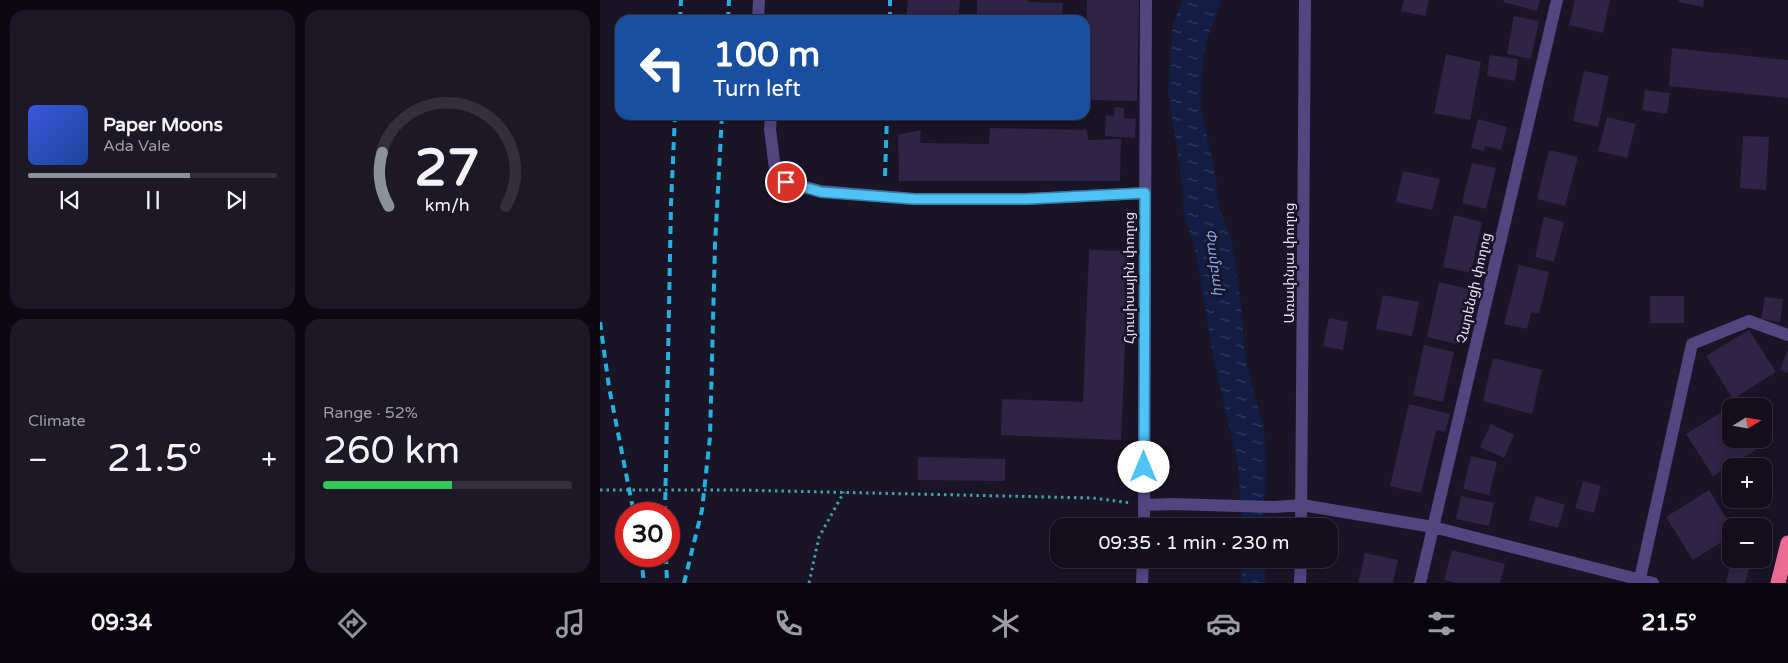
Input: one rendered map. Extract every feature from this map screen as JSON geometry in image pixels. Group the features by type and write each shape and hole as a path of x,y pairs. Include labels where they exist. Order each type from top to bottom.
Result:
{"highway":[{"path":"1782,581 1788,543"}],"street":[{"path":"758,15 759,0"},
{"name":"Հյուսիսային փողոց","path":"1144,518 1146,0"},
{"name":"Առափնյա փողոց","path":"1302,518 1305,0"},
{"name":"Չարենցի փողոց","path":"1420,583 1557,0"},
{"path":"771,120 775,169 786,182 821,192 914,199 1027,199 1145,193"},
{"path":"1639,581 1692,344 1749,321 1788,335"},
{"path":"1144,505 1275,507 1302,505 1433,527 1639,581 1653,583"},
{"path":"1142,583 1143,568"},
{"path":"1300,583 1301,568"}],"path":[{"path":"600,490 736,490 1093,498 1144,505"},
{"path":"809,583 819,536 844,492"}],"water":[{"name":"Փամբակ","path":"1183,0 1221,0 1206,40 1201,105 1213,161 1220,210 1233,246 1244,346 1250,378 1264,430 1266,483 1264,518 1241,518 1238,463 1215,365 1196,254 1184,214 1181,174 1168,91 1173,23"},
{"path":"1242,568 1265,568 1265,583 1241,583"}],"building":[{"path":"908,0 960,0 958,15 906,15"},
{"path":"977,0 1028,0 1028,2 1063,3 1062,15 977,15"},
{"path":"1087,0 1139,0 1137,101 1090,100 1090,15 1087,15"},
{"path":"1404,0 1429,0 1425,16 1401,11"},
{"path":"1504,0 1540,0 1537,11 1503,2"},
{"path":"1575,0 1610,0 1603,33 1569,25"},
{"path":"1679,0 1704,0 1703,7 1679,2"},
{"path":"1514,16 1539,21 1531,59 1507,54"},
{"path":"1672,48 1788,60 1788,98 1669,86"},
{"path":"1446,54 1481,62 1470,120 1434,113"},
{"path":"1490,55 1518,59 1515,81 1487,76"},
{"path":"1584,71 1609,76 1598,127 1573,121"},
{"path":"1645,90 1670,93 1667,114 1642,110"},
{"path":"1115,107 1124,108 1124,118 1136,119 1135,138 1105,136 1106,115 1114,116"},
{"path":"1607,117 1636,124 1627,158 1598,151"},
{"path":"1478,119 1507,127 1501,150 1485,146 1484,151 1471,148"},
{"path":"990,128 1087,130 1088,140 1121,139 1120,181 899,181 898,135 921,130 920,143 989,144"},
{"path":"1743,136 1769,137 1766,190 1740,188"},
{"path":"1549,150 1578,157 1565,206 1537,199"},
{"path":"1472,163 1496,168 1486,209 1462,203"},
{"path":"1403,171 1440,179 1432,210 1396,202"},
{"path":"1454,215 1482,222 1471,273 1443,267"},
{"path":"1544,217 1564,222 1554,262 1535,257"},
{"path":"1089,250 1129,251 1121,440 1001,435 1002,399 1083,402"},
{"path":"1519,265 1549,272 1539,314 1531,312 1527,329 1504,324"},
{"path":"1439,282 1469,289 1456,344 1427,337"},
{"path":"1383,295 1419,302 1412,336 1376,329"},
{"path":"1650,296 1684,296 1684,323 1650,323"},
{"path":"1765,297 1783,299 1780,322 1761,319"},
{"path":"1329,318 1348,322 1343,350 1323,346"},
{"path":"1749,330 1776,372 1732,398 1706,356"},
{"path":"1424,345 1454,352 1443,402 1413,395"},
{"path":"1788,349 1788,373 1780,370"},
{"path":"1493,358 1542,370 1532,414 1483,401"},
{"path":"1409,404 1450,414 1445,432 1436,430 1421,493 1390,486"},
{"path":"1722,412 1722,448 1755,448 1756,450 1743,458 1722,458 1722,471 1713,476 1686,434"},
{"path":"1491,424 1514,435 1504,458 1480,447"},
{"path":"1471,456 1497,462 1489,495 1463,489"},
{"path":"918,457 1005,459 1005,481 918,480"},
{"path":"1583,481 1601,486 1594,513 1575,508"},
{"path":"1709,490 1726,518 1722,518 1722,542 1693,560 1666,517"},
{"path":"1461,496 1494,503 1489,526 1456,519"},
{"path":"1536,496 1565,505 1558,528 1529,520"},
{"path":"1452,550 1505,564 1500,583 1456,583 1444,580"},
{"path":"1365,553 1398,560 1393,583 1358,583"},
{"path":"1730,568 1750,568 1745,583 1726,583"}],"railway":[{"path":"680,15 681,0"},
{"path":"728,15 729,0"},
{"path":"890,0 890,15"},
{"path":"665,502 671,204 675,120"},
{"path":"684,583 702,510 710,437 715,245 722,120"},
{"path":"885,176 887,120"},
{"path":"600,322 609,387 632,502"},
{"path":"642,567 644,583"},
{"path":"666,567 667,583"}],"route":[{"path":"786,182 821,192 914,199 1027,199 1145,193 1144,467"}]}
